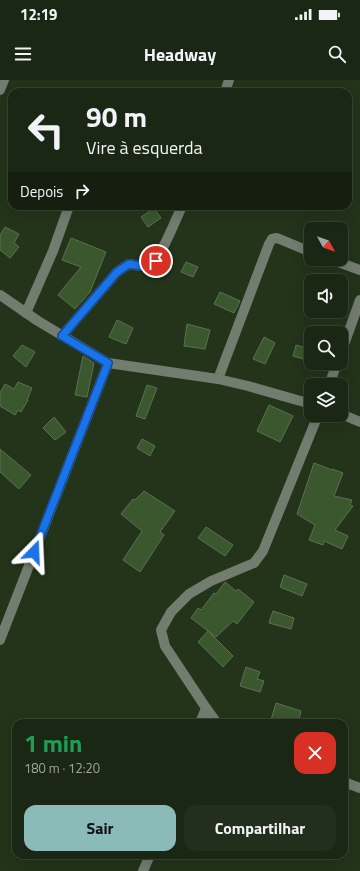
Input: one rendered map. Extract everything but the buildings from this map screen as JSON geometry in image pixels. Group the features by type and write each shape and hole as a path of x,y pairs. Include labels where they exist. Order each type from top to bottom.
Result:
{"street":[{"path":"0,90 4,80"},
{"path":"26,313 53,251 68,210"},
{"path":"62,336 117,272 129,264 148,267 156,261 180,210"},
{"path":"218,379 272,239 277,238 304,249"},
{"path":"348,266 360,270"},
{"path":"0,295 62,336 108,363 218,379 304,402"},
{"path":"348,333 360,300"},
{"path":"0,640 108,363"},
{"path":"348,417 360,422"},
{"path":"214,719 165,646 161,630 171,612 189,594 211,581 254,563 262,551 315,422"},
{"path":"202,719 206,708"},
{"path":"348,784 360,788"},
{"path":"143,871 148,859"}],"route":[{"path":"34,552 108,363 62,336 117,272 124,266 129,264 148,267 156,261"}]}
